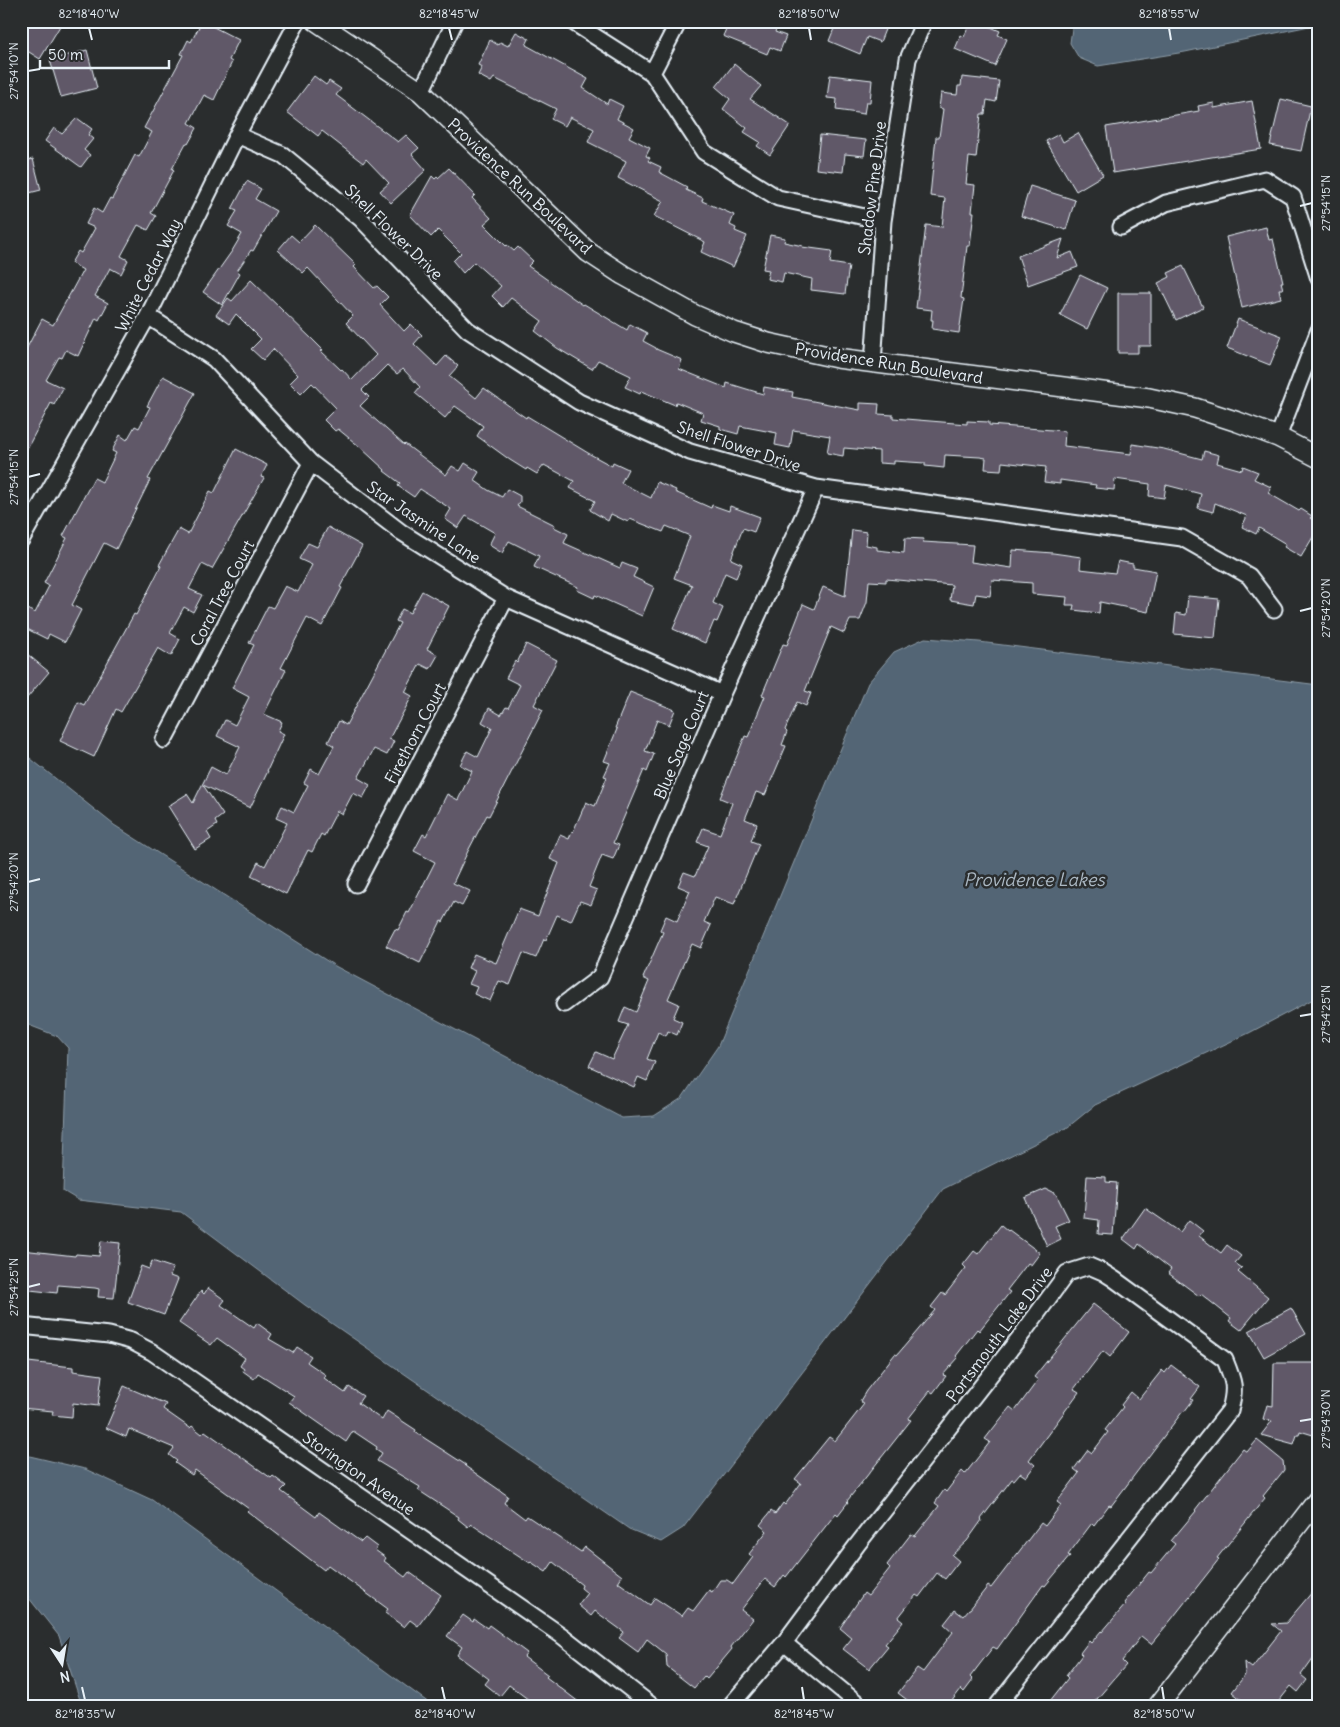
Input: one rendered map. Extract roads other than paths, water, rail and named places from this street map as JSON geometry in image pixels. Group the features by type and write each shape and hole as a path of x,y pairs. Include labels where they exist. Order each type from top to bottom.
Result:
{"street":[{"name":"White Cedar Way","path":"21,540 148,316 237,135 298,21"},
{"name":"Providence Run Boulevard","path":"316,21 420,92 588,252 623,275 695,315 734,332 802,351 873,363 1149,398 1195,408 1278,437 1319,458"},
{"path":"420,92 456,21"},
{"path":"571,21 652,73 704,152 778,198 883,221"},
{"path":"652,73 678,21"},
{"name":"Shadow Pine Drive","path":"873,363 883,221 908,59 924,21"},
{"name":"Shell Flower Drive","path":"237,135 282,155 361,219 468,330 579,402 690,452 816,488 1182,538 1249,576 1274,609"},
{"path":"1121,227 1166,202 1265,179 1293,197 1319,279"},
{"name":"Star Jasmine Lane","path":"148,316 214,359 311,463 401,532 506,598 722,694"},
{"path":"1278,437 1319,330"},
{"name":"Coral Tree Court","path":"164,740 311,463"},
{"name":"Blue Sage Court","path":"564,1004 600,977 722,694 816,488"},
{"name":"Firethorn Court","path":"356,884 506,598"},
{"name":"Portsmouth Lake Drive","path":"730,1706 784,1643 857,1544 1023,1333 1067,1273 1089,1266 1114,1279 1225,1360 1232,1376 1235,1392 1230,1410 997,1706"},
{"name":"Storington Avenue","path":"21,1326 109,1335 131,1342 152,1352 561,1635 652,1706"},
{"path":"1158,1706 1319,1498"},
{"path":"784,1643 861,1706"}],"water":[{"path":"1073,21 1319,21 1319,24 1185,52 1098,66 1079,58 1070,43"},
{"name":"Providence Lakes","path":"925,638 979,642 1319,685 1319,996 1249,1033 1095,1105 1068,1127 943,1189 683,1528 661,1542 629,1529 305,1305 181,1212 78,1200 63,1191 68,1048 57,1036 21,1022 21,751 114,825 335,966 622,1118 654,1116 682,1098 718,1046 868,683 894,652"},
{"path":"21,1454 85,1469 152,1500 433,1706 82,1706 59,1636 21,1588"}]}
